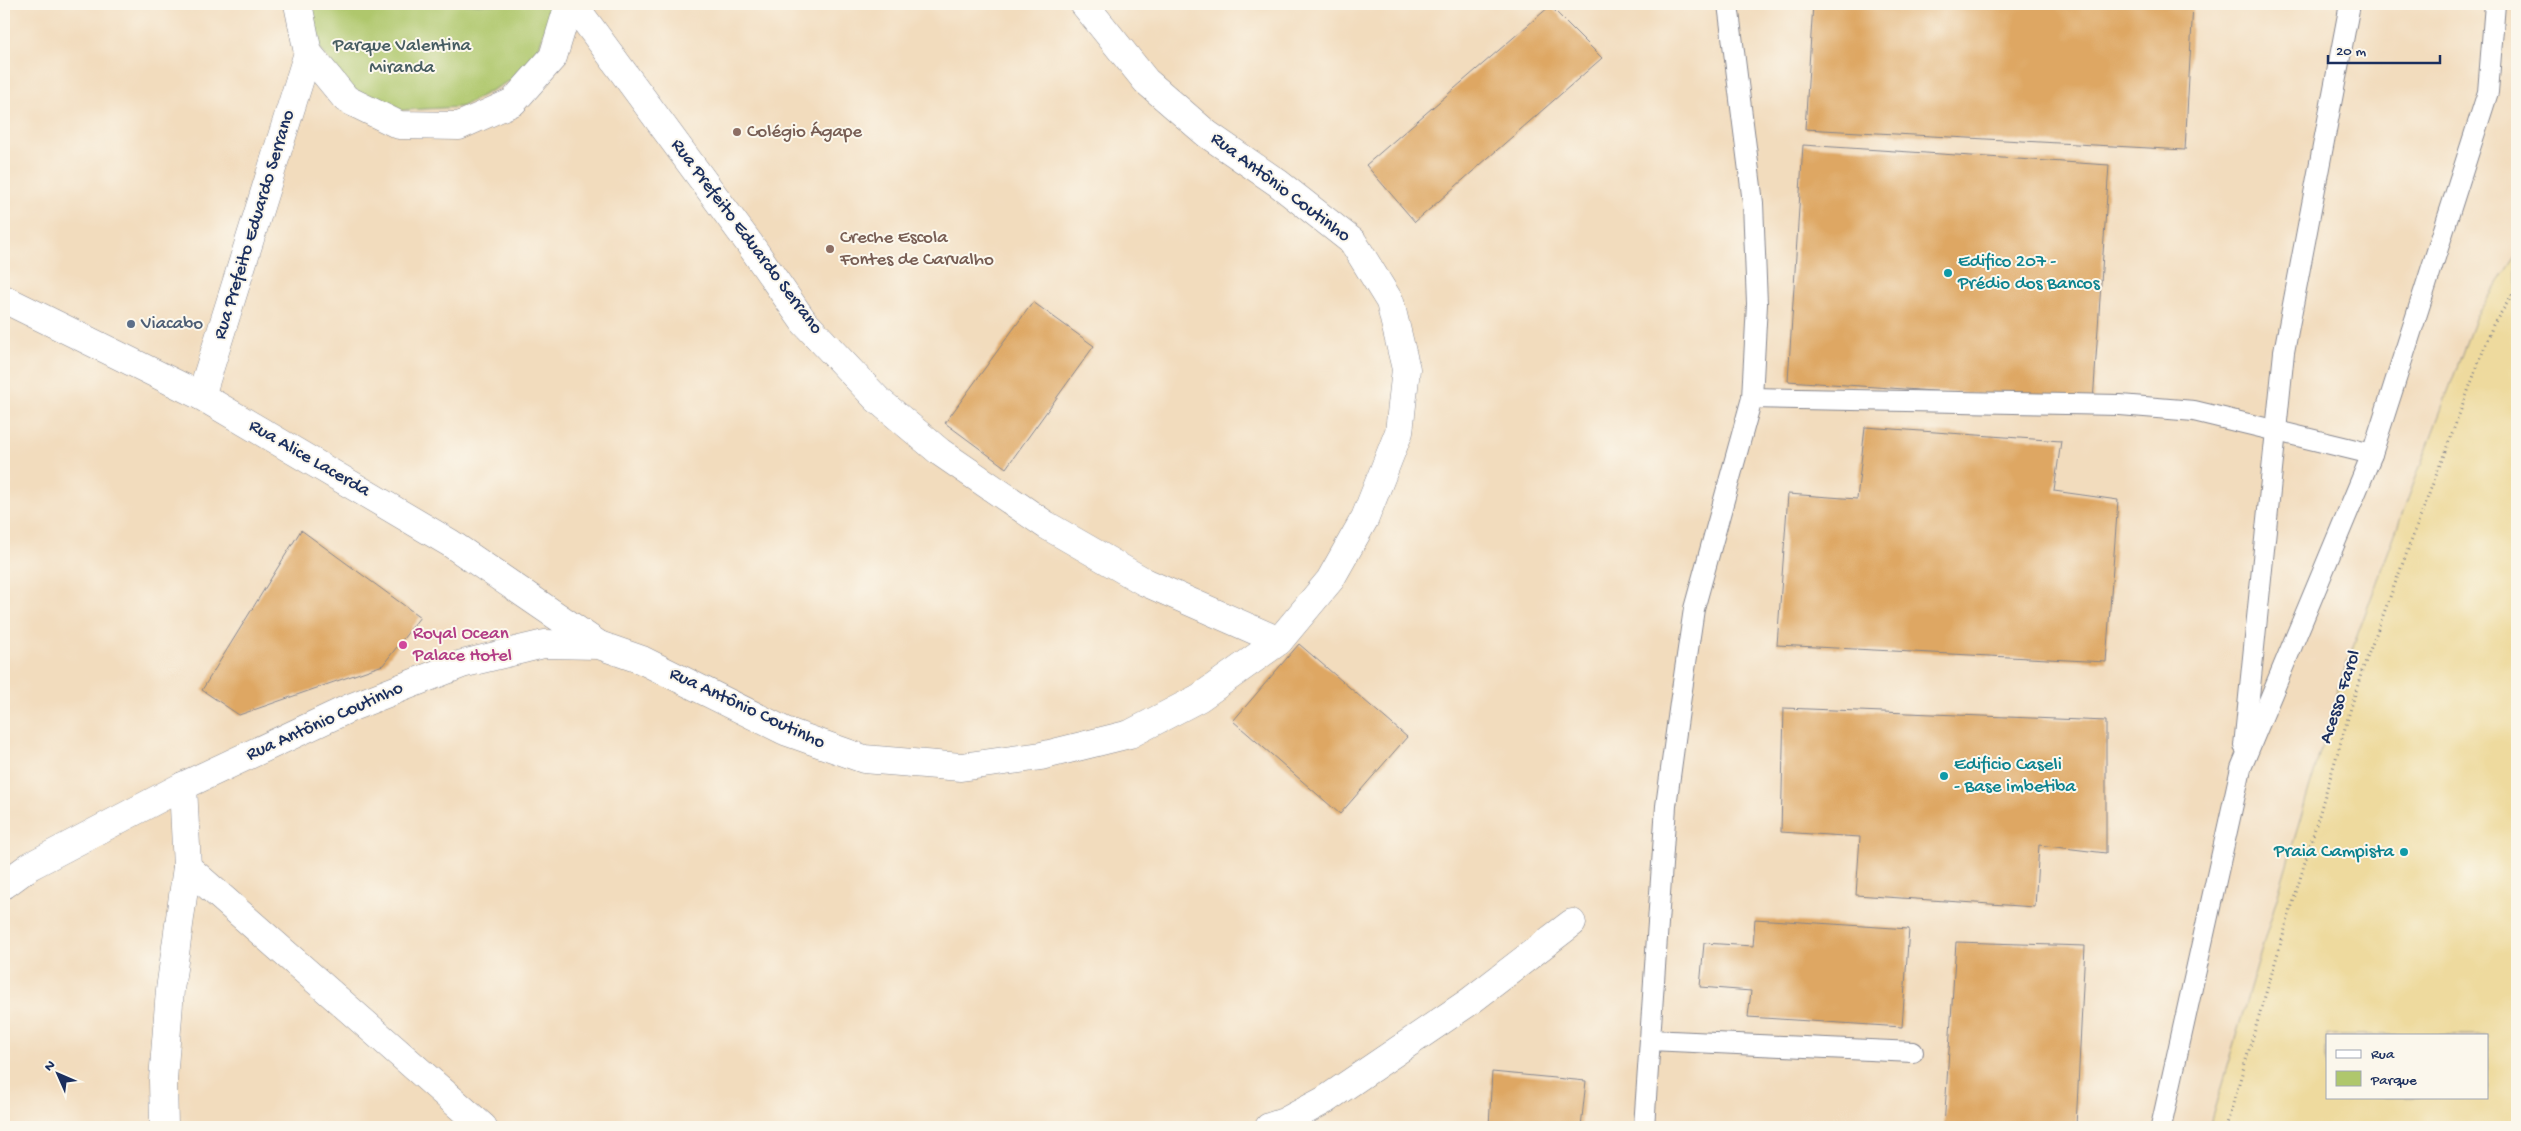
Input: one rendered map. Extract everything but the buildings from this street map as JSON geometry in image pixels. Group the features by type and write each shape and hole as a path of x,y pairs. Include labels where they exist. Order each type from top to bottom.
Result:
{"street":[{"path":"298,4 308,53 346,99 399,125 459,126 514,102 553,57 569,4"},
{"name":"Rua Prefeito Eduardo Serrano","path":"573,4 749,243 804,322 877,399 940,452 1046,525 1145,582 1279,641"},
{"name":"Rua Antônio Coutinho","path":"4,885 30,866 183,786 352,707 462,664 544,644 599,645 642,660 785,731 864,759 961,767 1041,756 1130,734 1199,698 1279,641 1330,580 1365,518 1399,432 1406,369 1390,302 1353,242 1278,183 1206,134 1146,81 1084,4"},
{"name":"Rua Prefeito Eduardo Serrano","path":"201,396 308,53"},
{"name":"Rua Alice Lacerda","path":"4,299 201,396 450,543 599,645"},
{"path":"164,1127 163,1080 170,990 187,867 183,786"},
{"path":"187,867 483,1127"},
{"path":"1278,1126 1325,1100 1470,1002 1572,922"}],"lane":[{"path":"1644,1127 1666,806 1688,647 1694,609 1752,398 1757,304 1753,203 1728,4"},
{"path":"2161,1127 2241,768 2284,352 2350,4"},
{"path":"2241,768 2372,454 2488,92 2495,4"},
{"path":"1752,398 2120,405 2194,411 2372,454"},
{"path":"1650,1040 1913,1052"}],"path":[{"name":"Acesso Farol","path":"2226,1127 2362,671 2493,325 2517,288"}],"green space":[{"name":"Parque Valentina Miranda","path":"309,4 554,4 538,50 513,79 461,107 388,111 349,86 315,42"}],"sand":[{"name":"Praia Campista","path":"2517,255 2517,1127 2209,1127 2345,668 2476,316"}],"place":[{"name":"Colégio Ágape","path":"737,132"},
{"name":"Creche Escola Fontes de Carvalho","path":"830,249"},
{"name":"Edifico 207 - Prédio dos Bancos","path":"1948,273"},
{"name":"Viacabo","path":"131,324"},
{"name":"Royal Ocean Palace Hotel","path":"403,645"},
{"name":"Edificio Caseli - Base imbetiba","path":"1944,776"},
{"name":"Praia Campista","path":"2404,852"}]}
